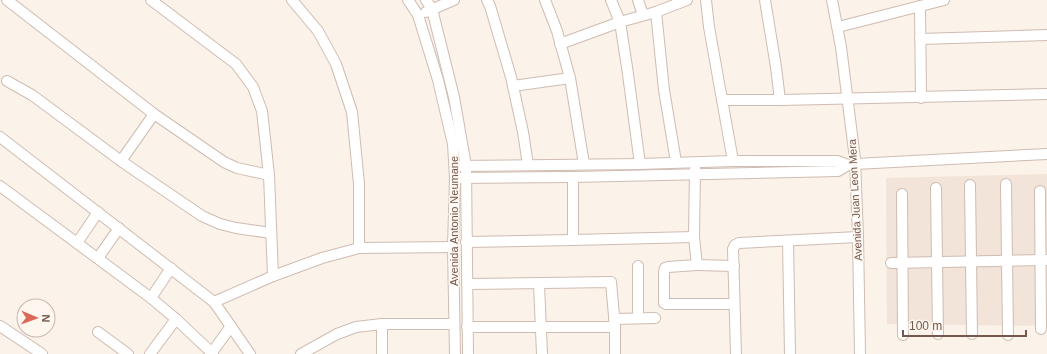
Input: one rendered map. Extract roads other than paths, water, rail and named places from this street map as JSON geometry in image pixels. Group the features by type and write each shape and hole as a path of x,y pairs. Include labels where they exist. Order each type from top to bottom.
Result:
{"street":[{"path":"0,4 3,0"},
{"path":"7,0 154,114 224,162 237,168 269,175"},
{"path":"151,0 236,64 253,87 262,111 269,175 273,276"},
{"path":"292,0 318,31 336,64 352,112 360,184 359,248"},
{"name":"Avenida Antonio Neumane","path":"408,0 418,15 438,80 453,144 455,166 453,247 455,354"},
{"name":"Avenida Antonio Neumane","path":"426,0 432,9 454,97 466,166 468,354"},
{"path":"418,15 454,0"},
{"path":"487,0 490,6 512,86 523,132 528,165"},
{"path":"545,0 557,31 570,78 584,164"},
{"path":"611,0 620,22 640,164"},
{"path":"638,0 643,15"},
{"path":"560,44 687,0"},
{"path":"706,0 708,27 733,161"},
{"path":"766,0 780,100"},
{"name":"Avenida Juan Leon Mera","path":"832,0 838,26 847,98 858,237 860,354"},
{"path":"838,26 944,0"},
{"path":"920,6 921,98"},
{"path":"656,12 664,90 676,162"},
{"path":"920,39 1047,35"},
{"path":"512,86 570,78"},
{"path":"7,81 32,95 121,161 202,216 220,224 236,228 271,233"},
{"path":"722,100 921,98 1047,94"},
{"path":"121,161 154,114"},
{"path":"0,137 214,302 250,354"},
{"path":"455,166 837,160 852,165 1047,154"},
{"path":"695,162 694,237 697,265"},
{"path":"455,178 838,172 852,165"},
{"path":"573,177 573,240"},
{"path":"1006,184 1008,335"},
{"path":"970,185 972,334"},
{"path":"0,186 151,298 212,353 231,326"},
{"path":"936,188 938,334"},
{"path":"1040,191 1044,260 1041,329"},
{"path":"902,194 903,335"},
{"path":"77,243 98,212"},
{"path":"98,258 119,228"},
{"path":"466,242 694,237"},
{"path":"736,354 733,249 735,245 739,243 858,237"},
{"path":"788,241 790,354"},
{"path":"214,302 273,276 322,258 359,248 453,247"},
{"path":"891,263 1044,260"},
{"path":"734,266 697,265 668,267 665,268 664,272 664,303 666,304 734,304"},
{"path":"638,266 638,318"},
{"path":"151,298 171,268"},
{"path":"467,284 612,282 615,323 615,354"},
{"path":"539,284 542,354"},
{"path":"467,327 541,328 615,323 638,318 655,318"},
{"path":"150,354 176,319"},
{"path":"382,324 382,354"},
{"path":"301,354 337,334 356,327 382,324 454,324"},
{"path":"0,326 39,353"},
{"path":"98,332 128,354"}]}
